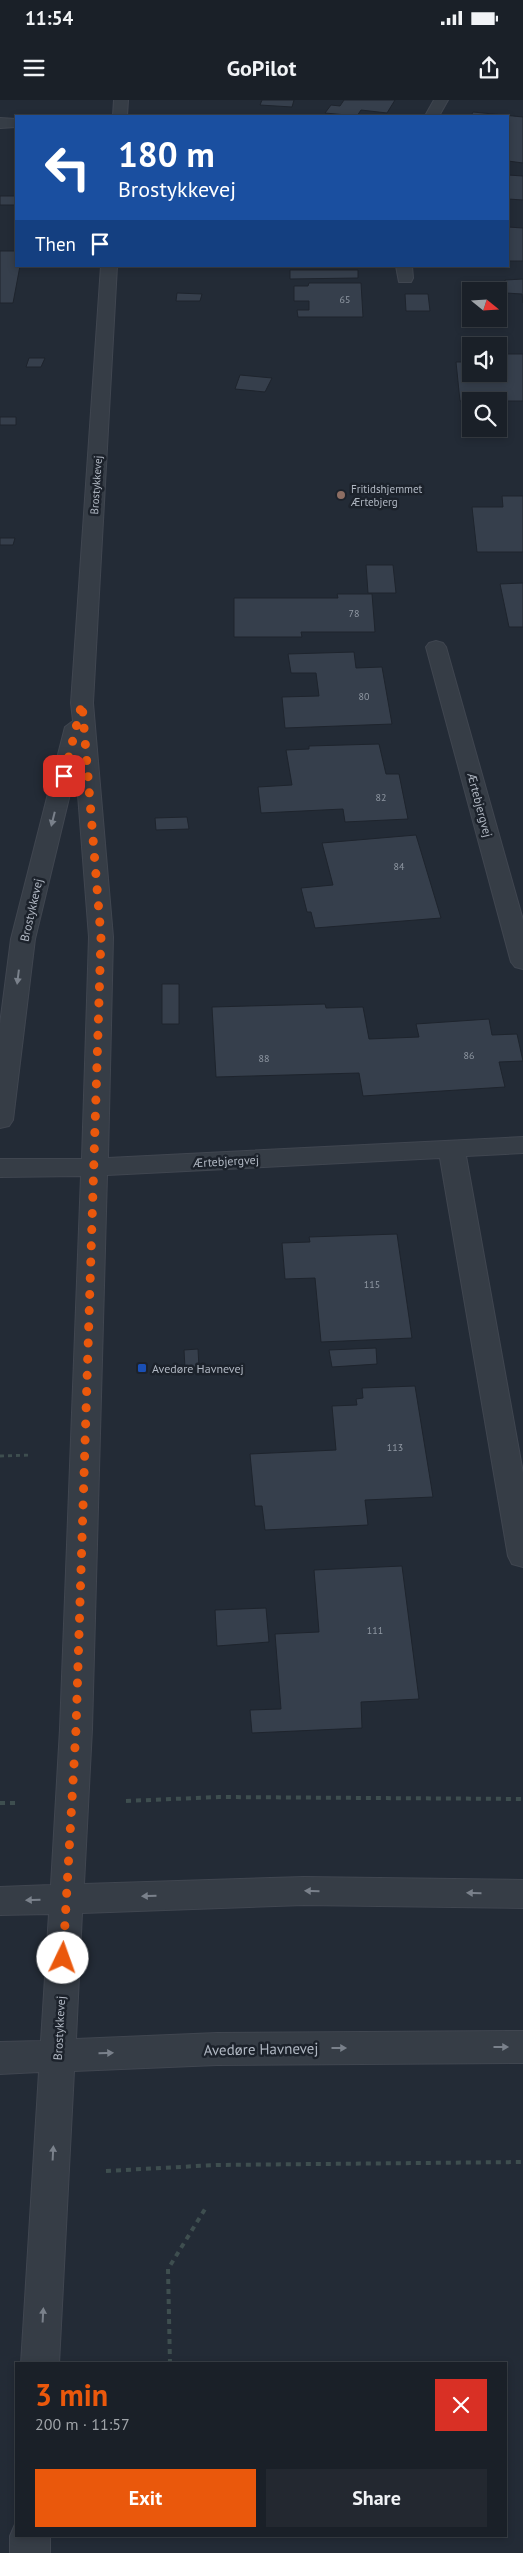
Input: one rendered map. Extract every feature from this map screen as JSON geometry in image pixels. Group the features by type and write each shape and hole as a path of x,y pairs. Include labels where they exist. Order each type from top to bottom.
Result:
{"street":[{"path":"120,115 122,100"},
{"path":"433,115 441,100"},
{"path":"0,123 15,123"},
{"name":"Brostykkevej","path":"40,2362 76,1729 101,937 82,703 109,267"},
{"name":"Ærtebjergvej","path":"436,648 523,962"},
{"name":"Brostykkevej","path":"0,1120 23,939 82,703"},
{"name":"Ærtebjergvej","path":"0,1168 94,1167 523,1145"},
{"path":"452,1150 523,1556"},
{"path":"0,1901 304,1891 523,1894"},
{"name":"Avedøre Havnevej","path":"0,2058 217,2049 523,2047"},
{"path":"30,2537 30,2553"}],"path":[{"path":"219,1797 523,1799"},
{"path":"52,2173 216,2165 523,2162"},
{"path":"170,2362 168,2269 204,2208"}],"building":[{"path":"262,100 294,100 292,107 260,105"},
{"path":"344,100 395,100 387,113 361,110 358,115 325,113 331,105 340,106"},
{"path":"473,112 503,115 472,115"},
{"path":"509,116 523,117 523,163 509,161"},
{"path":"509,175 523,176 523,200 509,199"},
{"path":"0,196 15,196 15,205 0,205"},
{"path":"509,227 523,228 523,261 509,261"},
{"path":"0,251 15,251 15,267 20,267 13,303 0,303"},
{"path":"290,270 358,270 358,278 290,279"},
{"path":"523,279 523,303 522,294 508,293 508,282 505,282 505,280"},
{"path":"309,283 361,283 363,317 298,317 297,310 309,310 309,301 294,301 294,286 308,286"},
{"path":"177,293 202,294 200,301 176,301"},
{"path":"405,294 428,294 430,311 406,311"},
{"path":"507,354 523,354 523,401 507,401 507,392 462,392 462,401 460,401 456,362 462,362 462,382 507,382"},
{"path":"29,358 45,358 41,367 26,367"},
{"path":"240,375 272,378 265,392 235,389"},
{"path":"0,417 16,417 16,425 0,425"},
{"path":"502,496 523,496 523,552 477,552 472,507 503,507"},
{"path":"0,538 15,538 13,545 0,545"},
{"path":"366,565 393,565 396,593 368,593"},
{"path":"523,583 523,627 509,627 500,584"},
{"path":"337,594 372,594 375,632 301,632 302,637 234,637 234,598 338,598"},
{"path":"354,652 356,668 382,667 392,724 285,728 282,697 319,696 316,673 291,673 288,654"},
{"path":"379,744 386,774 399,774 408,819 345,822 343,809 261,813 258,787 292,785 286,750 309,749 309,746"},
{"path":"187,817 189,829 156,830 155,818"},
{"path":"416,835 441,918 315,928 311,912 307,912 301,888 333,885 322,843"},
{"path":"162,984 179,984 179,1024 162,1024"},
{"path":"325,1004 326,1008 363,1007 369,1039 419,1037 416,1024 489,1019 492,1035 517,1034 523,1061 499,1062 505,1087 363,1096 359,1073 216,1077 212,1007"},
{"path":"397,1234 412,1338 321,1342 315,1278 285,1279 282,1243 310,1242 309,1237"},
{"path":"376,1348 377,1364 332,1367 329,1350"},
{"path":"198,1349 199,1368 185,1368 184,1350"},
{"path":"415,1386 433,1497 365,1500 368,1525 265,1530 262,1506 255,1506 250,1454 336,1450 332,1406 357,1405 356,1399 363,1398 362,1388"},
{"path":"402,1566 419,1699 361,1702 362,1728 252,1733 250,1710 281,1709 275,1634 319,1632 314,1570"},
{"path":"266,1608 269,1642 217,1646 215,1610"}],"place":[{"name":"Fritidshjemmet Ærtebjerg","path":"341,495"},
{"name":"Avedøre Havnevej","path":"142,1368"}],"route":[{"path":"63,1958 76,1729 101,937 82,703 64,776"}]}
